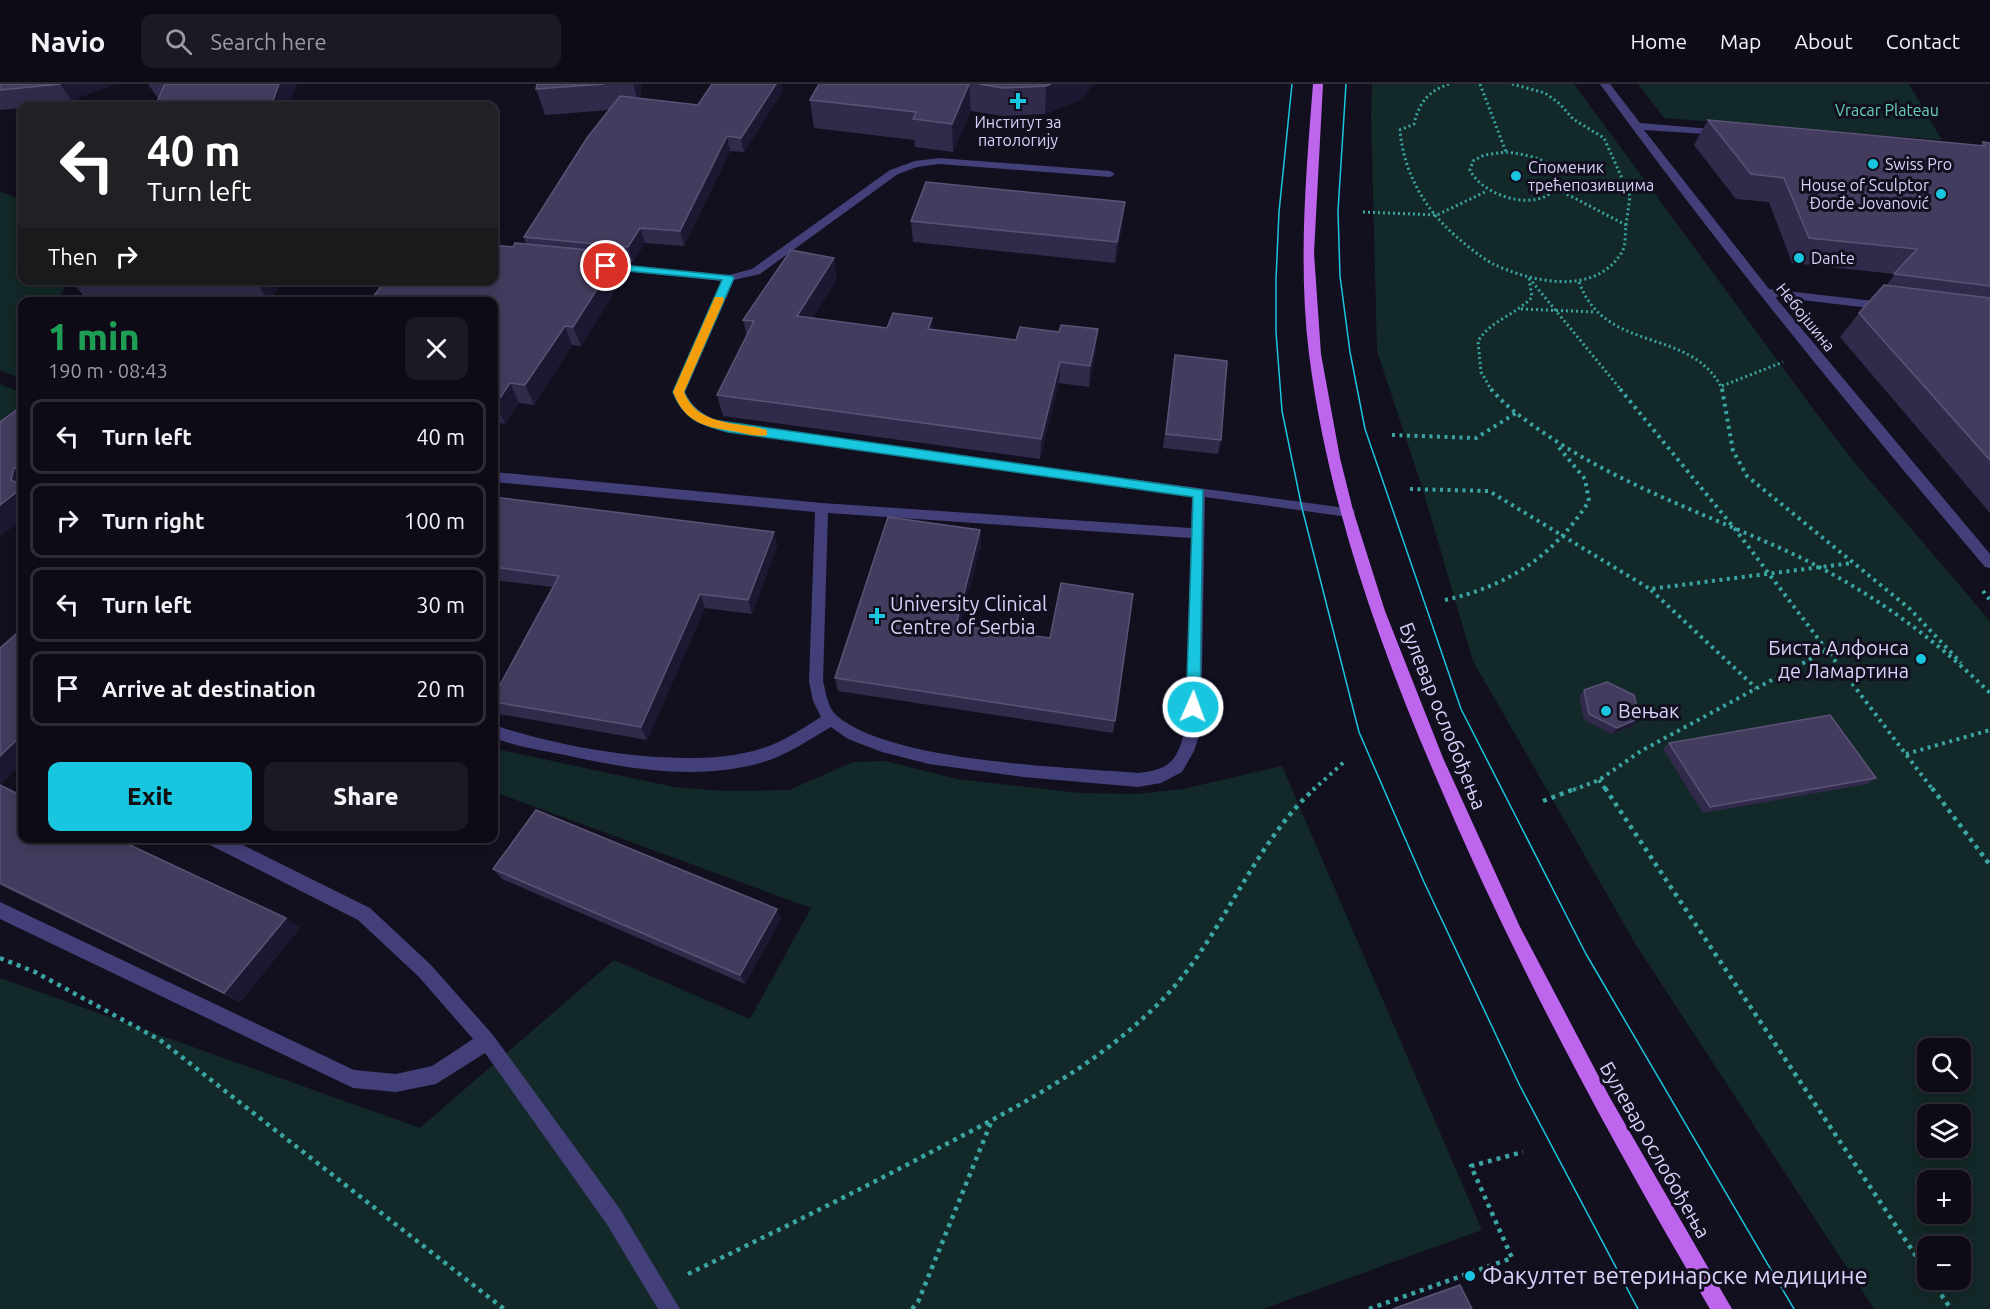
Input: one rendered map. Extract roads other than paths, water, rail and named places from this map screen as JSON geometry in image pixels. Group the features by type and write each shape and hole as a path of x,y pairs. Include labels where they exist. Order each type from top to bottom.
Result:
{"main road":[{"name":"Булевар ослобођења","path":"1318,84 1308,205 1307,275 1315,355 1328,426 1348,512 1378,611 1418,718 1504,911 1603,1104 1722,1309"}],"street":[{"name":"Небојшина","path":"1605,84 1764,292 1899,458 1990,563"},
{"path":"1636,126 1734,133"},
{"path":"589,264 729,278 746,275 763,268 894,172 915,164 939,161 1110,174"},
{"path":"729,278 679,392 684,405 695,416 710,423 728,428 1348,512"},
{"path":"1764,292 1899,308"},
{"path":"498,477 822,508 1199,534"},
{"path":"822,508 816,681 820,700 831,719 855,735 889,747 940,759 1005,768 1138,780 1157,779 1176,770 1189,749 1192,729 1199,493"},
{"path":"498,733 512,738 654,764 689,765 725,763 759,757 831,719"},
{"path":"222,843 364,914 425,972 487,1041 613,1216 670,1309"},
{"path":"0,910 353,1079 396,1083 436,1075 487,1041"}],"tram line":[{"path":"1292,84 1279,212 1276,279 1276,332 1282,411 1302,508 1359,732 1424,882 1520,1086 1638,1309"},
{"path":"1346,84 1338,211 1340,276 1350,352 1365,429 1461,709 1586,954 1794,1309"}],"place":[{"name":"Институт за патологију","path":"1018,101"},
{"name":"Swiss Pro","path":"1873,164"},
{"name":"Споменик трећепозивцима","path":"1516,176"},
{"name":"House of Sculptor Đorđe Jovanović","path":"1941,194"},
{"name":"Dante","path":"1799,258"},
{"name":"University Clinical Centre of Serbia","path":"877,616"},
{"name":"Биста Алфонса де Ламартина","path":"1921,659"},
{"name":"Вењак","path":"1606,711"},
{"name":"Факултет ветеринарске медицине","path":"1470,1276"}],"park label":[{"name":"Vracar Plateau","path":"1887,110"}]}
